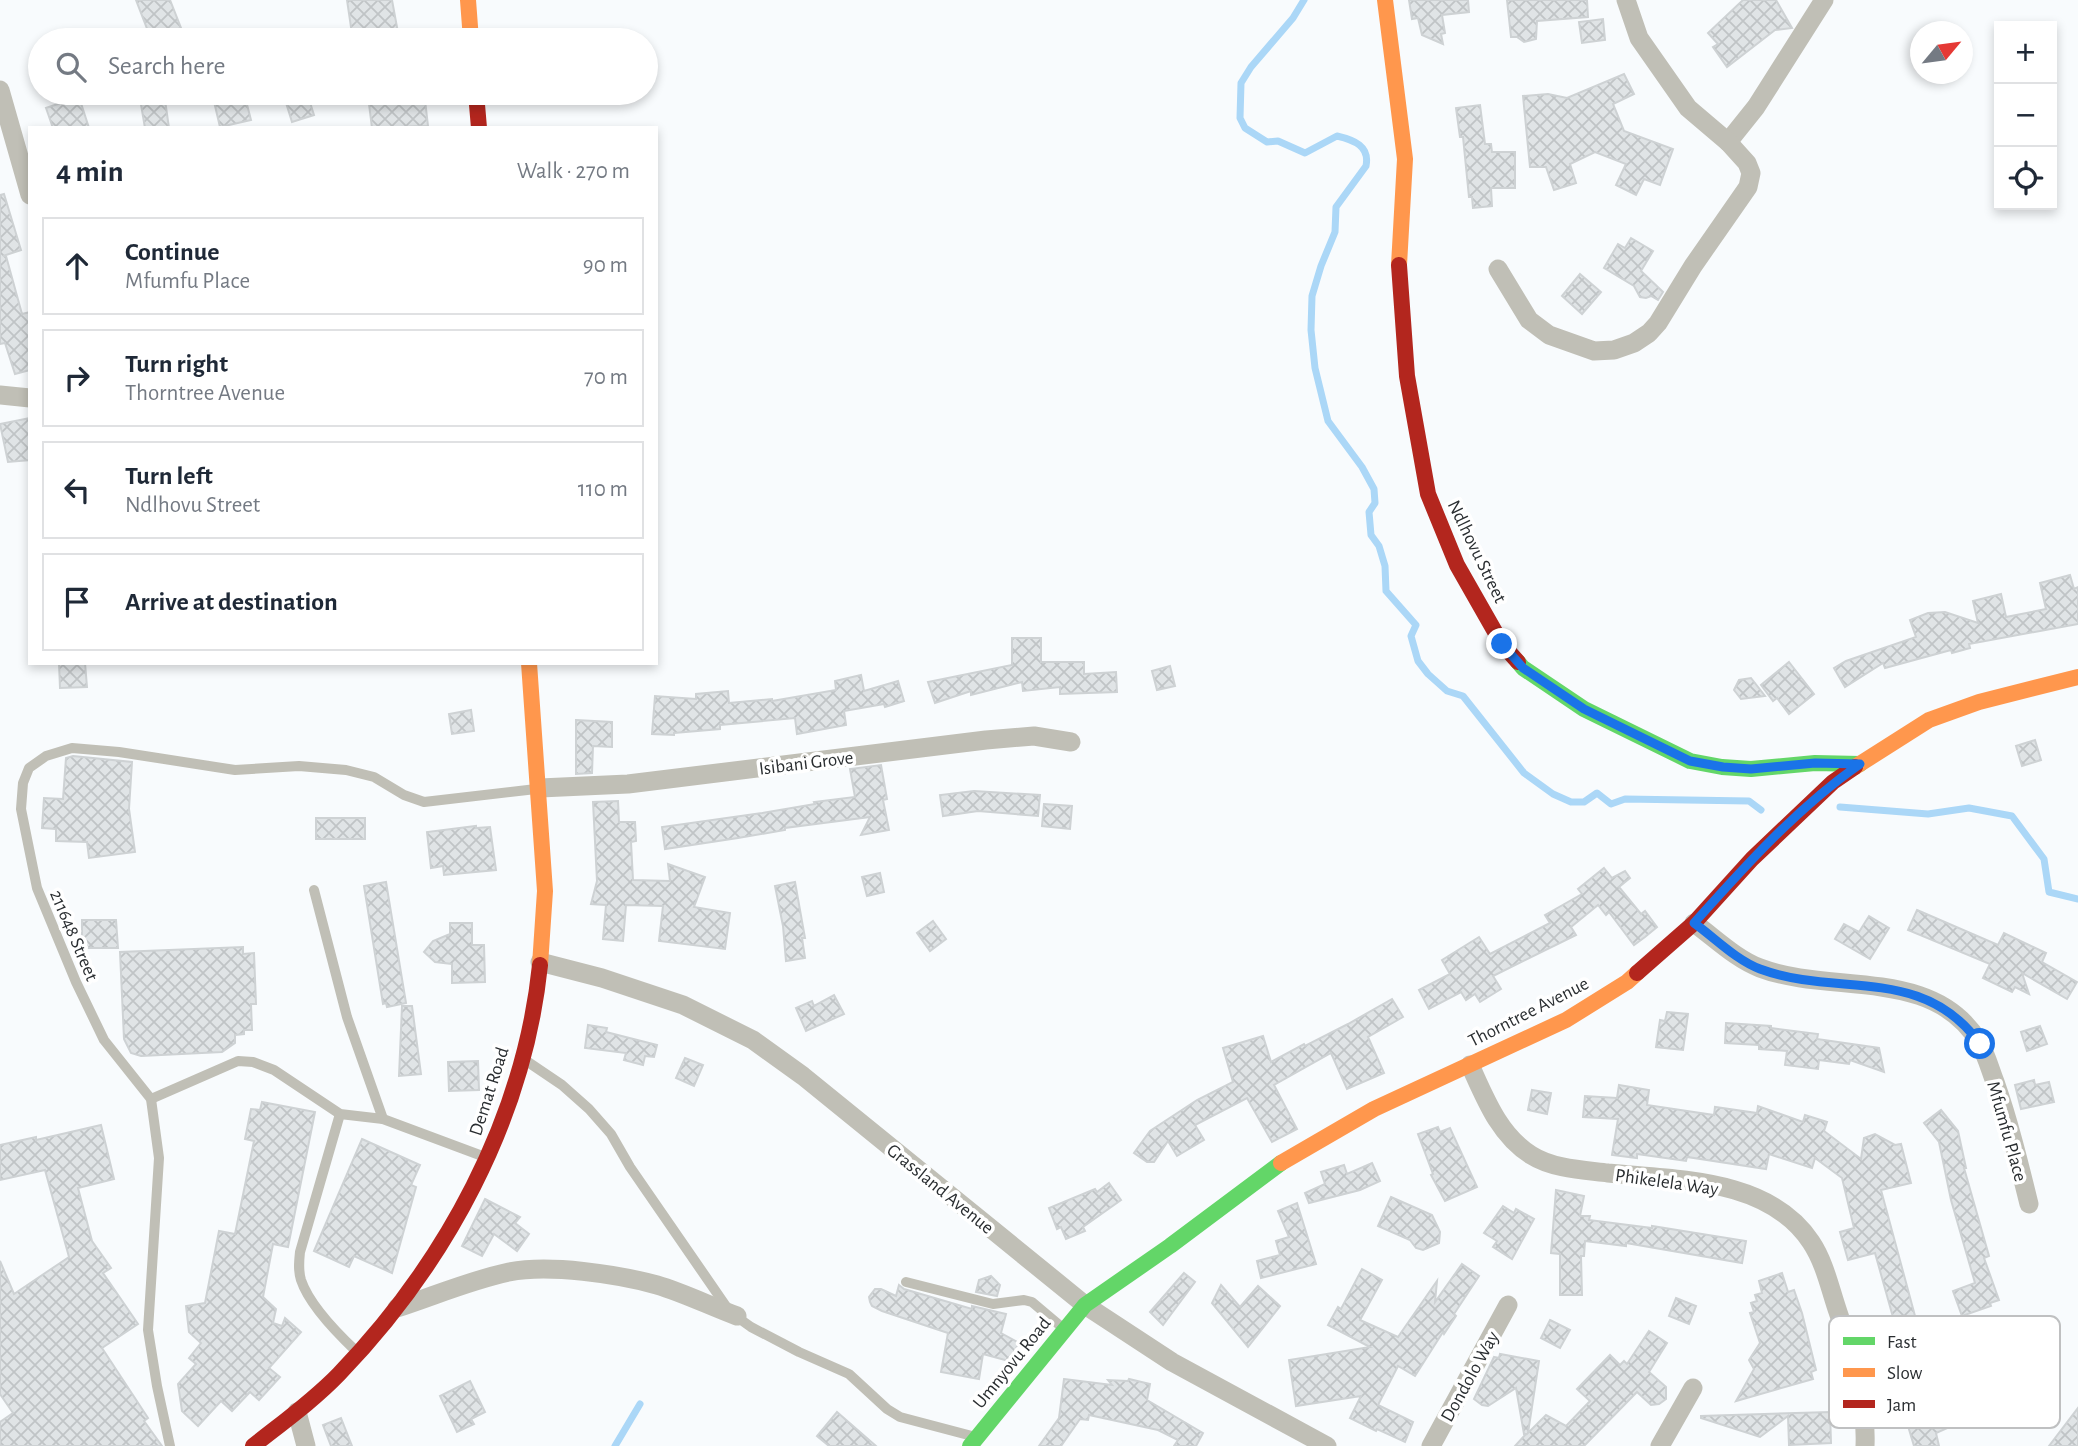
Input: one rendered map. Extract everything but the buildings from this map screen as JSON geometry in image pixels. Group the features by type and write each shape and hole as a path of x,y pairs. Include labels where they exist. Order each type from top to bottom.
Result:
{"street":[{"path":"468,0 470,28"},
{"name":"Ndlhovu Street","path":"1385,0 1405,159 1398,276 1407,376 1428,495 1457,565 1502,644 1523,668 1584,709 1690,761 1751,769 1815,763 1860,764"},
{"path":"1498,269 1529,320 1549,335 1594,351 1614,350 1634,343 1658,323 1693,266 1748,187 1751,173 1747,163 1728,142 1688,107 1639,38 1626,0"},
{"path":"1728,142 1756,107 1824,0"},
{"path":"0,90 28,188"},
{"path":"477,105 479,126"},
{"path":"0,395 28,398"},
{"name":"Demat Road","path":"253,1446 338,1376 397,1308 454,1226 507,1108 522,1058 540,962 545,895 540,788 529,665"},
{"name":"Thorntree Avenue","path":"1085,1305 1170,1246 1285,1160 1374,1109 1566,1020 1627,982 1694,923 1752,859 1833,782 1929,720 1979,702 2078,677"},
{"name":"Isibani Grove","path":"540,788 628,784 986,740 1034,736 1071,742"},
{"name":"Mfumfu Place","path":"1694,923 1748,963 1761,969 1806,979 1887,988 1918,995 1946,1008 1969,1028 1980,1044 2009,1121 2029,1204"},
{"name":"Grassland Avenue","path":"540,962 601,978 683,1005 753,1040 803,1076 1085,1305 1172,1362 1327,1446"},
{"name":"Phikelela Way","path":"1470,1065 1488,1105 1506,1134 1530,1155 1575,1169 1704,1183 1756,1197 1779,1210 1801,1229 1819,1256 1839,1316"},
{"path":"397,1308 500,1275 548,1269 647,1283 737,1316"},
{"name":"Umnyovu Road","path":"973,1441 1085,1305"},
{"name":"Dondolo Way","path":"1431,1446 1508,1305"},
{"path":"1660,1446 1693,1388"},
{"path":"297,1412 306,1446"},
{"name":"Phikelela Way","path":"1865,1446 1866,1428"}],"lane":[{"name":"211648 Street","path":"151,1099 104,1040 76,982 37,888 21,809 23,783 29,768 46,756 72,748 119,752 234,770 299,766 346,770 374,777 404,795 424,802 446,802 540,788"},
{"path":"314,890 347,1017 383,1119"},
{"path":"522,1058 562,1085 589,1109 611,1134 630,1167 730,1312 751,1327 849,1374 887,1409 900,1417 973,1441"},
{"path":"170,1446 156,1387 148,1330 159,1158 151,1099 238,1061 253,1062 274,1070 340,1114 383,1119 487,1157"},
{"path":"340,1114 300,1252 299,1268 311,1298 358,1354"},
{"path":"906,1282 993,1304 1024,1300 1032,1302 1065,1329"}],"waterway":[{"path":"1304,0 1293,18 1251,67 1241,83 1240,118 1245,128 1267,142 1278,141 1305,153 1337,136 1355,142 1366,153 1366,166 1336,207 1335,232 1312,296 1311,330 1315,368 1328,421 1362,467 1374,489 1375,503 1369,512 1371,535 1379,546 1385,566 1386,591 1416,625 1411,636 1418,661 1447,691 1463,696 1524,773 1553,794 1571,802 1584,802 1597,793 1611,804 1625,799 1749,801 1761,810"},
{"path":"1840,807 1928,814 1969,808 2012,816 2044,859 2049,892 2078,899"},
{"path":"615,1446 640,1404"}],"traffic: fast":[{"path":"1518,662 1584,709 1690,761 1751,769 1815,763 1860,764"},
{"path":"970,1446 1085,1305 1281,1163"}],"traffic: slow":[{"path":"468,0 470,28"},
{"path":"1385,0 1405,159 1399,265"},
{"path":"529,665 545,891 540,965"},
{"path":"1855,767 1929,720 1979,702 2078,677"},
{"path":"1281,1163 1374,1109 1566,1020 1637,973"}],"traffic: jam":[{"path":"477,105 479,126"},
{"path":"1399,265 1407,376 1428,494 1457,565 1502,644 1518,662"},
{"path":"1637,973 1694,923 1752,859 1833,782 1855,767"},
{"path":"253,1446 308,1403 339,1374 413,1285 445,1237 497,1134 517,1079 531,1023 540,965"}],"route":[{"path":"1502,644 1523,668 1584,709 1690,761 1751,769 1815,763 1860,764 1833,782 1752,859 1694,923 1748,963 1761,969 1806,979 1887,988 1918,995 1946,1008 1969,1028 1980,1044"}]}
